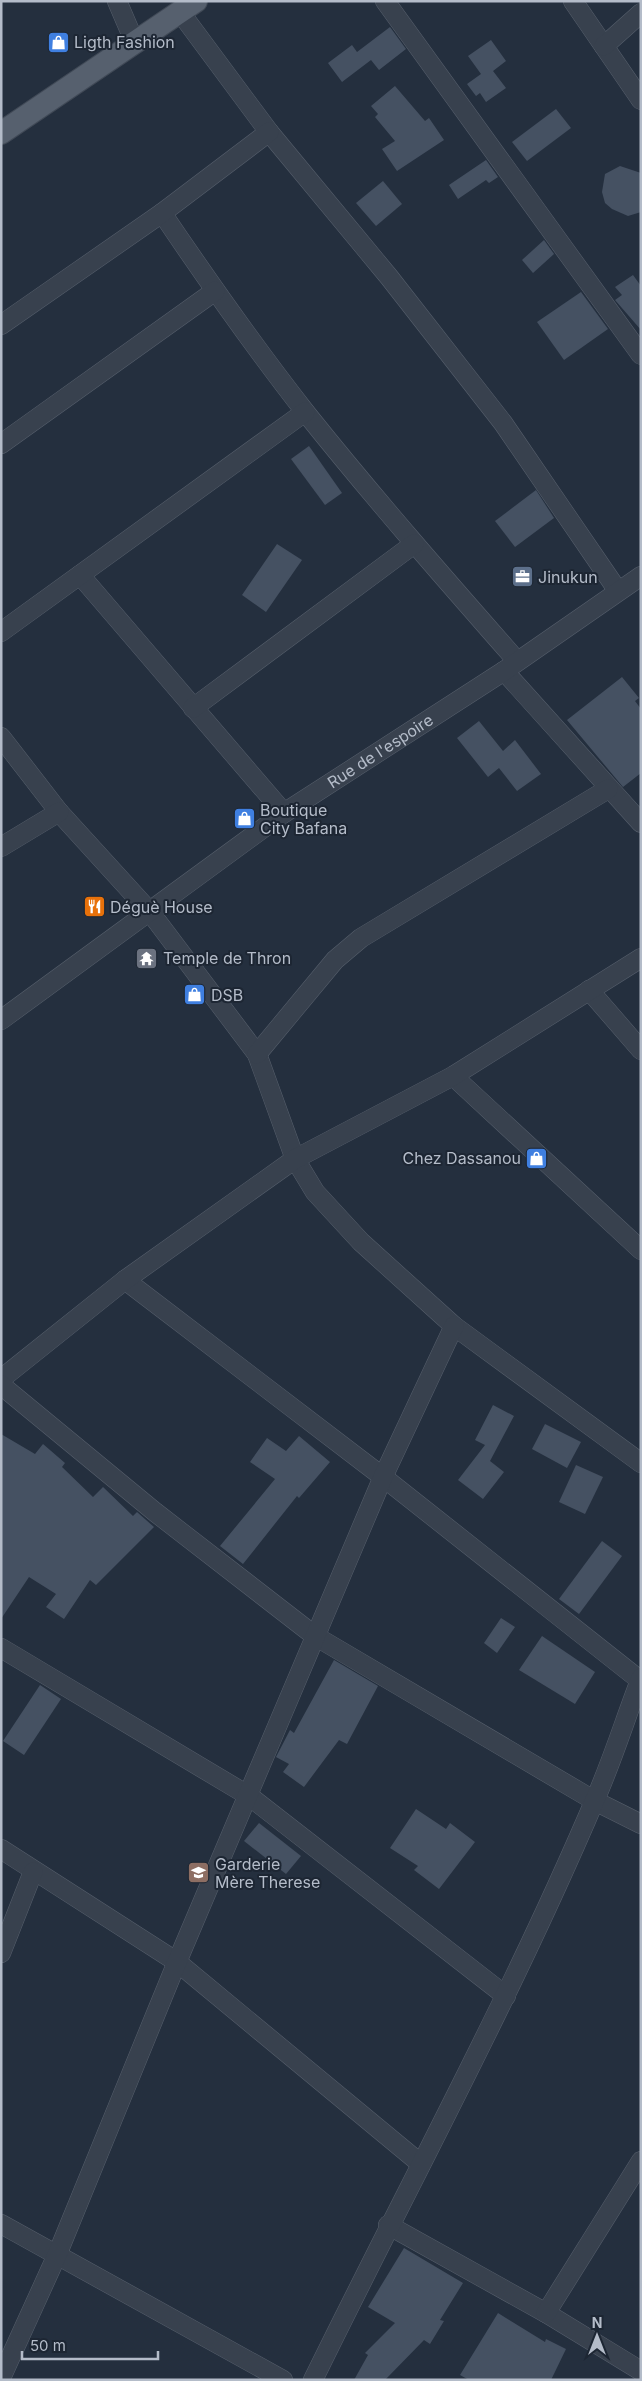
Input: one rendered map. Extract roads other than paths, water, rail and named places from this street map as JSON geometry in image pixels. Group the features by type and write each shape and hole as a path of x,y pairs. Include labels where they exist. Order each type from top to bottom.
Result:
{"main road":[{"path":"1,133 188,7"}],"street":[{"path":"117,1 135,43"},
{"path":"385,1 641,355"},
{"path":"574,1 641,100"},
{"path":"188,7 269,132 389,277 633,585"},
{"path":"604,46 641,12"},
{"path":"1,325 162,213 269,132"},
{"path":"162,213 215,291 306,412 414,544 608,789 641,823"},
{"path":"1,444 215,291"},
{"path":"1,632 306,412"},
{"path":"193,708 414,544"},
{"path":"80,575 284,813"},
{"name":"Rue de l'espoire","path":"1,1020 284,813 633,585"},
{"path":"1,737 59,812 150,912 257,1054 295,1159 316,1192 361,1242 454,1326 641,1464"},
{"path":"257,1054 336,960 361,938 608,789"},
{"path":"1,847 59,812"},
{"path":"1,1379 125,1280 295,1159 453,1076 641,958"},
{"path":"589,990 641,1050"},
{"path":"453,1076 641,1250"},
{"path":"125,1280 383,1477 640,1680 595,1801 506,1996 388,2225 312,2380"},
{"path":"1,2378 57,2255 176,1962 249,1796 383,1477 454,1326"},
{"path":"1,1385 155,1512 315,1636 595,1801 641,1824"},
{"path":"1,1648 249,1796 506,1996"},
{"path":"1,1849 33,1872 176,1962 421,2164"},
{"path":"1,1953 33,1872"},
{"path":"546,2313 641,2161"},
{"path":"1,2224 282,2380"},
{"path":"388,2225 546,2313 641,2371"}],"place":[{"name":"Ligth Fashion","path":"58,42"},
{"name":"Jinukun","path":"522,577"},
{"name":"Boutique City Bafana","path":"244,819"},
{"name":"Déguè House","path":"94,907"},
{"name":"Temple de Thron","path":"147,958"},
{"name":"DSB","path":"195,995"},
{"name":"Chez Dassanou","path":"537,1158"},
{"name":"Garderie Mère Therese","path":"199,1873"}]}
